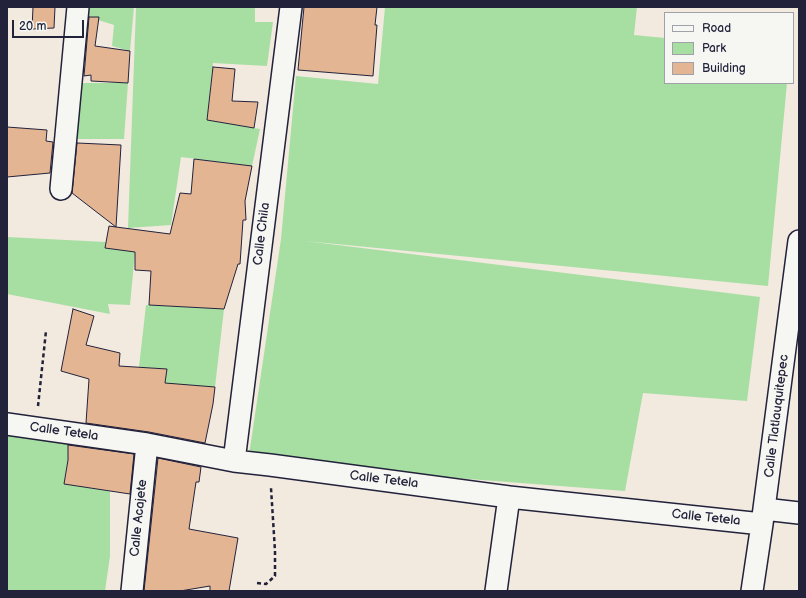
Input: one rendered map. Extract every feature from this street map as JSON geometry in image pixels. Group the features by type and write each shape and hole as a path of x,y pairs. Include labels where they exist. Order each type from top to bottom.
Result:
{"street":[{"path":"61,189 78,7"},
{"name":"Calle Chila","path":"234,461 291,7"},
{"name":"Calle Tlatlauquitepec","path":"752,591 798,263 799,241"},
{"name":"Calle Tetela","path":"7,424 147,444 234,461 509,497 763,516 799,513"},
{"name":"Calle Acajete","path":"132,591 147,444"},
{"path":"496,591 509,497"}],"path":[{"path":"36,428 46,331"},
{"path":"257,583 266,584 275,576 270,465"}],"green space":[{"path":"80,7 134,7 130,51 112,46 114,25 79,14"},
{"path":"136,7 255,7 255,22 273,22 267,66 213,63 207,120 260,129 252,166 181,157 171,225 128,228"},
{"path":"385,7 637,7 634,35 664,38 664,84 787,84 768,286 305,241 760,297 747,401 643,393 625,491 248,462 281,239 296,76 378,84"},
{"path":"77,83 128,83 124,139 70,139"},
{"path":"7,237 106,242 105,248 135,252 130,305 108,304 110,314 7,294"},
{"path":"146,305 224,309 215,387 165,384 167,369 139,367"},
{"path":"7,434 68,441 68,460 64,484 110,491 110,556 105,591 7,591"}],"building":[{"path":"33,7 55,7 54,28 32,29"},
{"path":"304,7 377,7 373,76 298,70"},
{"path":"89,17 99,17 95,46 130,51 128,83 91,81 91,75 84,76"},
{"path":"213,67 235,69 232,101 258,102 254,128 207,120"},
{"path":"7,127 47,130 46,141 53,142 50,173 7,177"},
{"path":"77,143 121,145 116,227 72,193"},
{"path":"194,159 252,166 245,201 246,220 243,220 240,264 238,264 224,309 149,305 151,271 135,270 135,252 105,248 109,226 170,234 180,193 191,194"},
{"path":"73,309 94,316 86,345 120,353 119,366 167,369 165,383 215,387 205,443 149,432 86,423 89,379 61,371"},
{"path":"68,445 134,454 130,494 64,484 68,460"},
{"path":"158,458 201,467 199,482 196,482 189,529 238,538 229,591 210,591 210,586 180,591 144,591"}]}
